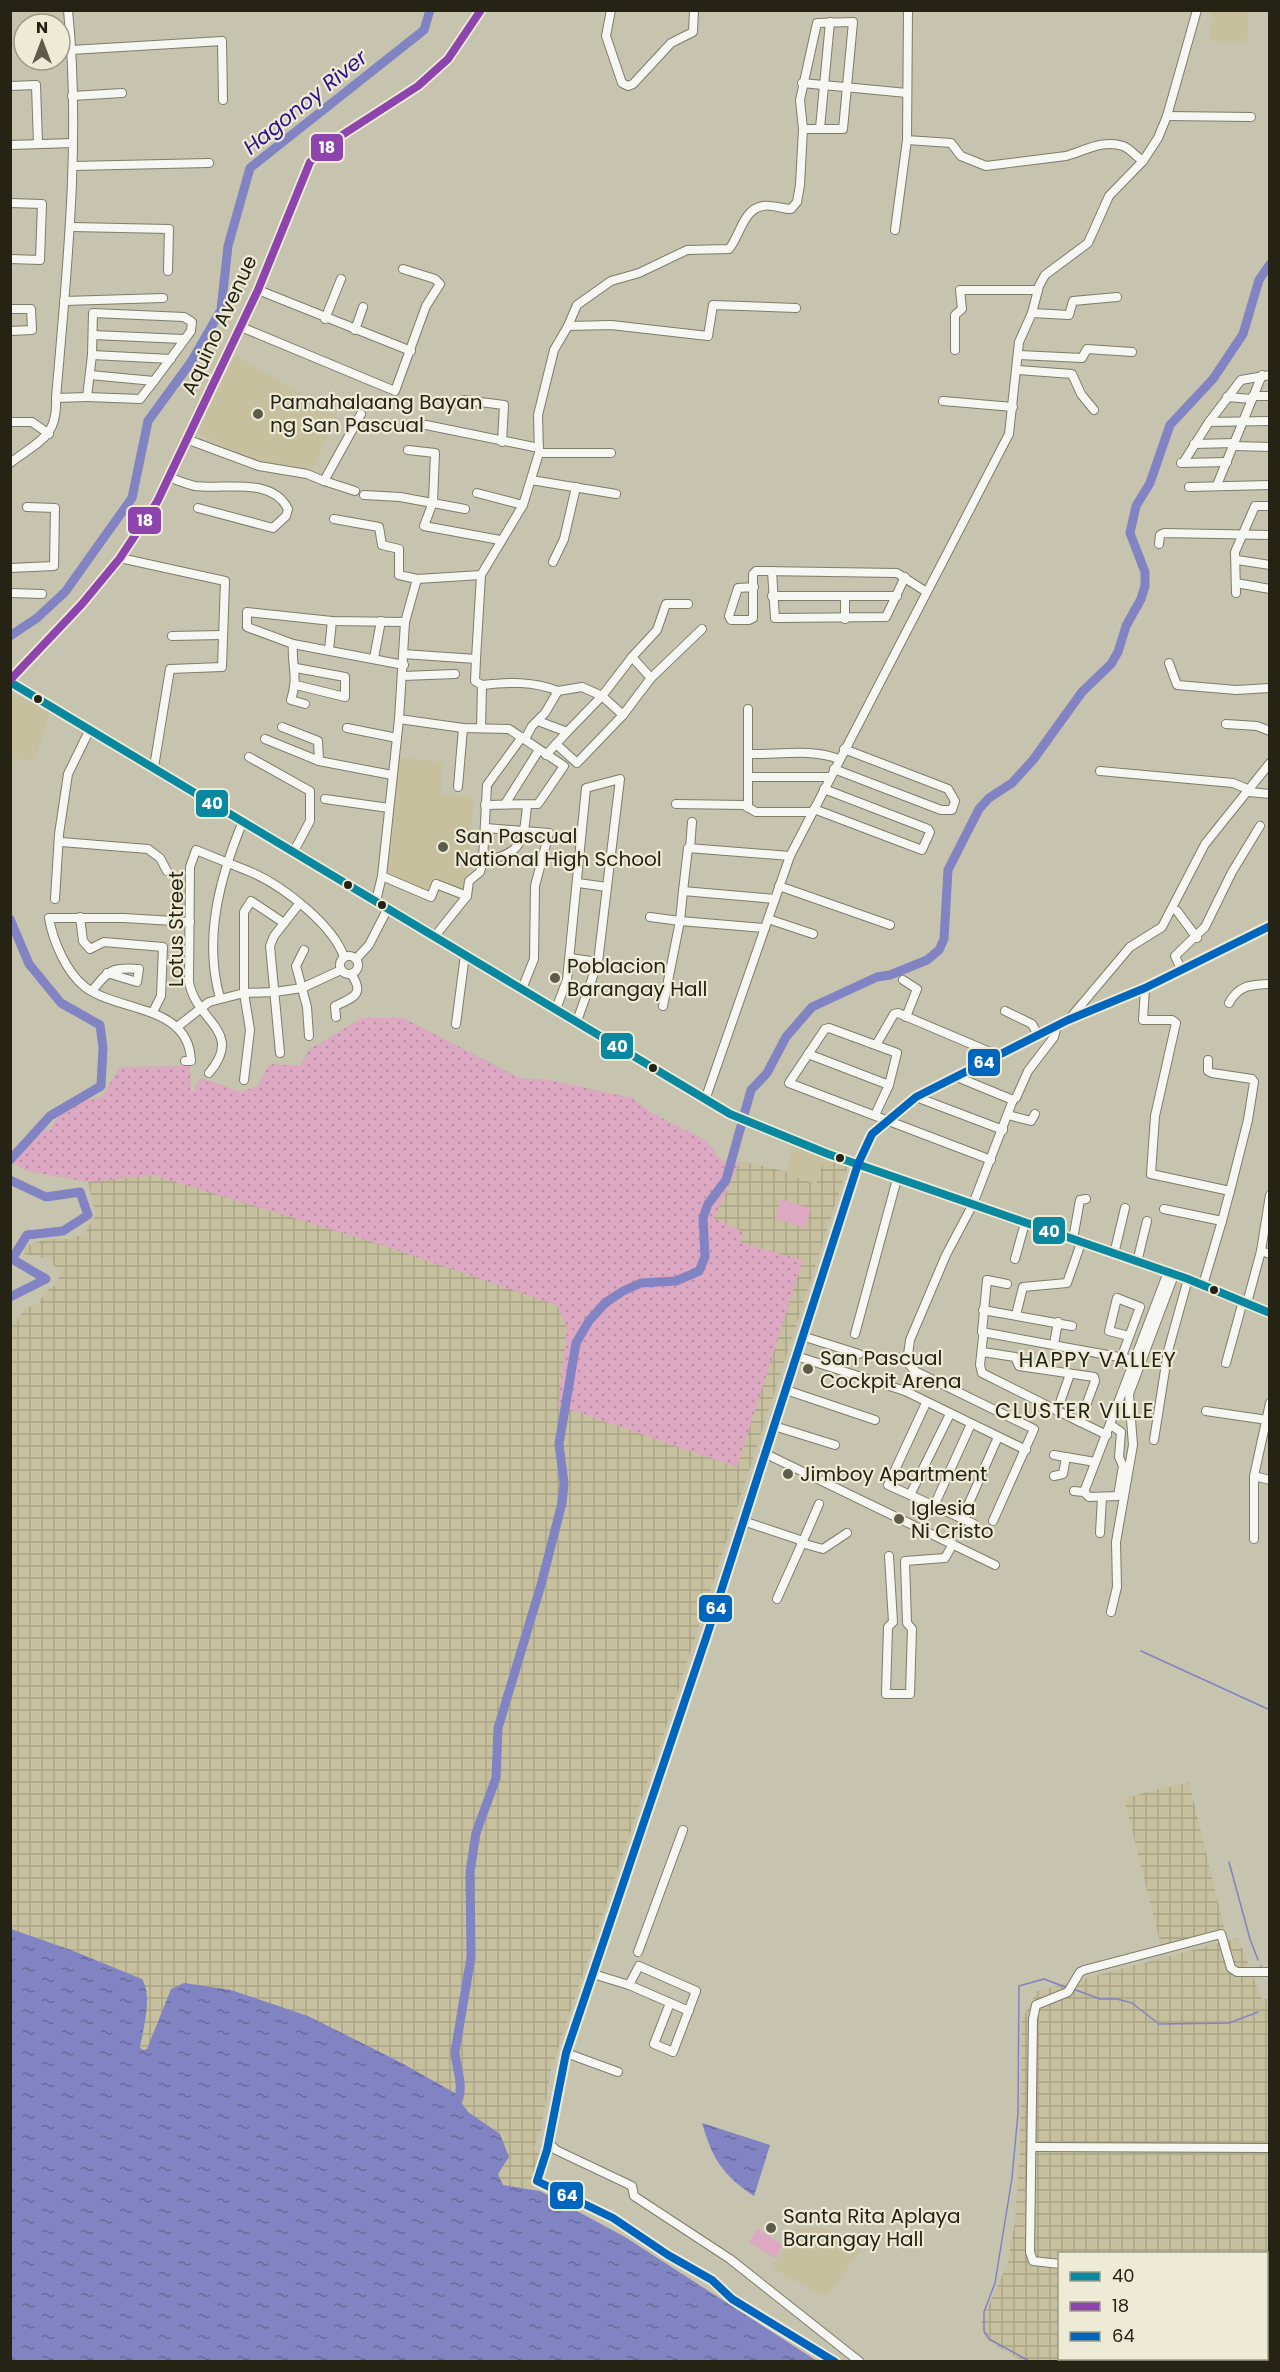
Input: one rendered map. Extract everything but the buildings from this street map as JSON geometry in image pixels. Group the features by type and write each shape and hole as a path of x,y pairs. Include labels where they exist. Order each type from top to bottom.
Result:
{"main road":[{"name":"Aquino Avenue","path":"10,681 82,604 120,558 157,502 258,290 309,162 339,137 418,86 448,59 481,10"},
{"path":"10,681 730,1114 897,1179 1188,1279 1269,1313"}],"street":[{"path":"611,10 606,36 622,83 627,86 633,84 671,43 693,32 694,10"},
{"path":"895,230 907,140 908,10"},
{"path":"705,1100 790,856 927,588 1009,434 1018,370 1019,342 1032,313 1038,290 1045,275 1088,243 1109,196 1143,161 1158,138 1167,116 1197,10"},
{"path":"820,128 830,22"},
{"path":"623,715 602,696 582,687 558,691 543,685 514,682 482,685 475,681 481,575 523,505 539,450 538,416 554,350 577,305 611,281 639,273 687,250 729,249 735,242 746,216 764,205 791,209 797,202 800,184 803,129 800,100 802,83 817,23 853,22 843,129 803,129"},
{"path":"72,50 222,41 223,100"},
{"path":"10,463 49,434 57,419 56,398 72,227 71,72"},
{"path":"802,83 907,93"},
{"path":"10,86 36,85 38,144"},
{"path":"72,96 123,93"},
{"path":"1167,116 1251,117"},
{"path":"907,140 951,143 961,156 986,166 1066,156 1079,153 1086,147 1119,145 1143,161"},
{"path":"10,145 73,143"},
{"path":"73,166 209,163"},
{"path":"10,203 42,204 40,260 10,259"},
{"path":"72,227 169,229 168,271"},
{"path":"241,327 395,391 426,306 440,285 435,279 403,268"},
{"path":"325,318 341,279"},
{"path":"258,290 411,351"},
{"path":"955,350 955,315 962,309 960,290 1038,290"},
{"path":"1032,313 1069,315 1073,301 1117,297"},
{"path":"64,301 163,298"},
{"path":"87,397 92,355 93,313 96,301"},
{"path":"568,326 611,325 708,336 713,305 796,308"},
{"path":"355,330 363,307"},
{"path":"10,309 32,309 32,330 10,331"},
{"path":"56,398 140,399 191,331 192,322 184,317 93,313"},
{"path":"93,335 183,339"},
{"path":"1019,356 1082,358 1087,350 1132,352"},
{"path":"92,355 171,359"},
{"path":"1018,370 1072,374 1081,394 1094,410"},
{"path":"90,375 154,381"},
{"path":"1227,462 1182,464 1209,422 1241,380 1265,375"},
{"path":"1217,485 1265,375"},
{"path":"1227,397 1269,396"},
{"path":"464,400 504,405 502,442"},
{"path":"943,400 1013,407"},
{"path":"324,481 361,414"},
{"path":"1209,422 1269,421"},
{"path":"10,422 33,422 49,434"},
{"path":"426,425 539,450 611,453"},
{"path":"186,439 259,466 307,474 355,491"},
{"path":"1194,444 1269,447"},
{"path":"408,450 435,453 433,502 424,526 500,540"},
{"path":"168,477 193,485 239,485 276,494 288,509 286,516 273,528 198,508"},
{"path":"531,480 616,494"},
{"path":"1189,487 1269,485"},
{"path":"553,562 564,539 576,488"},
{"path":"477,493 523,505"},
{"path":"364,495 433,502 465,509"},
{"path":"1236,593 1237,560 1235,552 1255,506 1269,506"},
{"path":"10,568 54,566 55,508 27,507"},
{"path":"334,519 379,527 382,545 399,549 399,575 417,579 481,575"},
{"path":"1159,544 1160,536 1164,533 1269,535"},
{"path":"120,558 225,581 222,668 170,669 154,767"},
{"path":"1237,560 1269,565"},
{"path":"772,571 775,618 886,617 909,579"},
{"path":"754,587 738,588 729,616 731,620 752,620 754,587 754,572 897,573 927,588"},
{"path":"376,901 382,876 399,719 405,622 417,579"},
{"path":"1236,583 1269,589"},
{"path":"10,593 42,594"},
{"path":"772,596 897,596"},
{"path":"845,596 845,619"},
{"path":"505,804 543,752 556,744 602,696 632,657 657,630 666,604 688,604"},
{"path":"404,664 293,644 247,627 247,612 332,621 405,622"},
{"path":"329,650 332,621"},
{"path":"374,658 381,621"},
{"path":"556,744 577,763 623,715 651,678 702,629"},
{"path":"172,636 222,635"},
{"path":"293,644 292,656 296,668 296,686 291,700 305,704"},
{"path":"403,654 476,659"},
{"path":"632,657 651,678"},
{"path":"1169,663 1177,685 1236,690 1269,688"},
{"path":"296,668 345,677 345,697 296,686"},
{"path":"403,676 455,674"},
{"path":"481,728 482,685"},
{"path":"435,936 467,896 469,881 480,872 486,828 487,785 538,721 558,691"},
{"path":"748,709 748,808"},
{"path":"399,719 463,728 509,729 564,766 538,804 485,805"},
{"path":"538,721 567,732"},
{"path":"1226,724 1257,726 1269,730"},
{"path":"282,727 318,741 319,761"},
{"path":"347,728 397,738"},
{"path":"458,787 463,728"},
{"path":"55,899 61,842 59,834 68,774 90,729"},
{"path":"265,739 319,761 392,775"},
{"path":"748,777 832,773 941,810 952,810 954,801 948,789 844,750"},
{"path":"748,754 789,751 830,755 839,759"},
{"path":"249,758 310,791 310,821 294,851"},
{"path":"1068,1020 1130,947 1162,927 1204,844 1249,791 1269,763"},
{"path":"1100,771 1233,783 1249,791 1269,794"},
{"path":"556,1009 567,980 570,958 586,788 620,779 598,962 577,1021"},
{"path":"676,804 744,805 756,812 813,810 922,850 929,830 824,789"},
{"path":"326,799 389,808"},
{"path":"483,861 509,855 520,843 525,831 527,805"},
{"path":"220,998 213,967 215,919 226,863 243,821"},
{"path":"663,1006 680,921 692,822"},
{"path":"1181,969 1175,956 1197,938 1260,826"},
{"path":"486,828 549,833 535,886 534,959 522,989"},
{"path":"61,842 148,849 160,858 167,871"},
{"path":"690,848 790,856"},
{"name":"Lotus Street","path":"209,1073 222,1053 223,1038 218,1027 198,1008 191,995 189,982 190,867 196,850 255,873 299,904 332,933 344,957"},
{"path":"382,876 431,897 436,884 467,896"},
{"path":"578,883 607,887"},
{"path":"779,886 890,925"},
{"path":"683,891 775,898"},
{"path":"244,1080 250,1030 243,993 244,912 251,901 285,923"},
{"path":"280,1053 270,946 299,904"},
{"path":"356,959 369,945 388,908"},
{"path":"1177,911 1197,938"},
{"path":"185,1061 191,1061 190,1049 187,1039 177,1027 153,1012 124,1005 92,991 76,977 57,947 52,936 49,918 80,917 190,922"},
{"path":"80,917 83,941 90,949 105,942 163,947 161,996 153,1012"},
{"path":"650,917 765,928"},
{"path":"768,919 813,934"},
{"path":"835,2361 732,2299 712,2280 668,2255 613,2218 537,2181 548,2142 566,2053 743,1521 858,1164 872,1134 887,1119 916,1097 1068,1020 1144,988 1269,926"},
{"path":"304,950 296,966 302,988 309,1036"},
{"path":"456,1024 465,955"},
{"path":"341,970 340,962 344,957 351,956 356,959 358,968 351,974"},
{"path":"570,958 598,962"},
{"path":"177,1027 198,1008 220,998 243,993 275,993 302,988 341,970 351,974 357,983 358,991 354,997 335,1006 336,1017"},
{"path":"92,991 107,973"},
{"path":"903,980 917,989 906,1017"},
{"path":"1229,1003 1236,991 1243,987 1269,984"},
{"path":"1144,988 1143,1020 1172,1020 1176,1023 1155,1116 1151,1174 1230,1191"},
{"path":"1005,1011 1032,1024 1038,1035"},
{"path":"876,1045 894,1014 997,1055"},
{"path":"993,1521 1035,1431 1033,1427 915,1371 907,1362 910,1340 946,1255 973,1204 1003,1130 1012,1100 1016,1098 1028,1071 1054,1037 1057,1026"},
{"path":"875,1115 889,1085 898,1055 895,1051 829,1028 823,1030 789,1083 991,1160"},
{"path":"808,1054 889,1085"},
{"path":"1203,1285 1248,1120 1254,1082 1252,1079 1212,1073 1208,1071 1208,1060"},
{"path":"957,1077 1012,1100"},
{"path":"916,1097 1003,1130"},
{"path":"1008,1115 1031,1121 1035,1114"},
{"path":"855,1334 897,1179"},
{"path":"1226,1363 1261,1251 1269,1195"},
{"path":"1016,1315 1023,1287 1067,1283 1077,1241 1080,1200 1086,1199"},
{"path":"1114,1254 1125,1208"},
{"path":"1164,1209 1222,1221"},
{"path":"1137,1262 1148,1221"},
{"path":"1015,1259 1025,1223"},
{"path":"1261,1251 1269,1254"},
{"path":"1084,1492 1134,1360 1171,1274"},
{"path":"1111,1612 1117,1587 1116,1542 1133,1444 1129,1394 1171,1274"},
{"path":"1006,1284 988,1279 982,1332 1134,1360"},
{"path":"1154,1440 1168,1351 1188,1279"},
{"path":"1122,1356 1140,1307 1117,1298 1109,1331 1129,1336"},
{"path":"983,1310 1072,1326"},
{"path":"1054,1344 1058,1322"},
{"path":"802,1336 859,1354"},
{"path":"983,1337 980,1365 982,1373 1107,1435"},
{"path":"982,1352 1015,1357 1019,1366 1095,1379 1080,1422"},
{"path":"796,1356 905,1391 1026,1450"},
{"path":"905,1391 915,1371"},
{"path":"1057,1411 1070,1374"},
{"path":"786,1390 875,1420"},
{"path":"926,1403 888,1484 974,1524"},
{"path":"1254,1539 1254,1476 1269,1403"},
{"path":"1206,1411 1267,1420"},
{"path":"910,1495 950,1414"},
{"path":"934,1506 972,1424"},
{"path":"1074,1491 1084,1492 1089,1497 1117,1497 1123,1466 1119,1457 1121,1432 1110,1425"},
{"path":"774,1426 835,1444"},
{"path":"962,1519 998,1437"},
{"path":"764,1453 995,1564"},
{"path":"1054,1455 1095,1462"},
{"path":"1054,1476 1063,1474 1066,1457"},
{"path":"1254,1476 1269,1480"},
{"path":"1100,1533 1102,1497"},
{"path":"777,1599 819,1504"},
{"path":"743,1521 823,1549 847,1533"},
{"path":"889,1556 892,1622 888,1627 886,1695 910,1694 912,1629 907,1623 905,1560 945,1558 953,1544"},
{"path":"892,1622 907,1623"},
{"path":"638,1952 683,1830"},
{"path":"1058,2264 1036,2264 1031,2258 1035,2009 1038,2004 1070,1990 1084,1970 1221,1934 1231,1968 1237,1972 1269,1972"},
{"path":"629,1985 637,1966 696,1991 674,2051 656,2047 654,2044 670,2002"},
{"path":"593,1974 629,1985 689,2011"},
{"path":"566,2053 618,2072"},
{"path":"548,2142 556,2150 632,2186 634,2196 730,2259 860,2361"},
{"path":"1032,2147 1269,2148"}],"shaded area":[{"path":"1212,11 1249,11 1247,42 1210,41"},
{"path":"235,355 337,415 312,470 262,465 196,432"},
{"path":"10,693 50,711 35,760 11,759"},
{"path":"396,757 443,762 441,794 474,798 465,894 435,883 430,895 384,876"},
{"path":"362,1018 403,1018 519,1078 549,1080 632,1098 650,1112 708,1142 721,1161 740,1161 788,1172 787,1175 816,1184 825,1157 848,1165 673,1706 551,2069 541,2131 533,2149 540,2153 533,2189 503,2185 499,2181 498,2174 509,2157 468,2112 459,2098 398,2061 308,2016 278,2007 171,1989 147,2049 143,2050 140,2048 146,2002 145,1984 142,1979 11,1929 11,1319 17,1321 26,1307 38,1305 45,1292 57,1284 60,1273 49,1259 24,1254 26,1246 47,1239 71,1239 85,1233 96,1214 88,1182 27,1171 15,1164 11,1152 32,1129 50,1130 66,1105 102,1097 120,1067 190,1066 191,1094 201,1078 241,1092 258,1086 269,1064 300,1066 310,1049"},
{"path":"362,1018 403,1018 519,1078 549,1080 632,1098 650,1112 708,1142 721,1161 740,1161 714,1218 743,1232 741,1243 803,1260 737,1467 558,1405 567,1328 557,1305 376,1243 153,1175 89,1182 27,1171 15,1164 11,1152 32,1129 50,1130 66,1105 102,1097 120,1067 190,1066 191,1094 201,1078 241,1092 258,1086 269,1064 300,1066 310,1049"},
{"path":"792,1146 825,1157 816,1184 786,1175"},
{"path":"781,1199 811,1209 805,1228 775,1219"},
{"path":"1189,1782 1226,1936 1163,1954 1124,1798"},
{"path":"1238,1938 1262,1999 1269,1999 1269,2318 1268,2252 1058,2252 1058,2360 1169,2361 1025,2361 1010,2355 985,2338 981,2322 1008,2263 1015,2221 1020,2152 1022,2020 1037,1991"},
{"path":"823,2228 863,2247 826,2297 772,2268 796,2229"},
{"path":"757,2229 783,2245 775,2258 749,2242"}],"water":[{"path":"11,1929 142,1979 147,1994 140,2048 143,2050 147,2049 171,1989 184,1983 231,1990 308,2016 398,2061 455,2093 468,2112 500,2134 509,2157 498,2174 503,2185 540,2191 625,2237 817,2361 11,2361"},
{"path":"702,2123 770,2145 754,2196 734,2181 720,2165"}],"waterway":[{"name":"Hagonoy River","path":"10,636 37,618 65,592 132,498 148,421 191,362 221,310 228,246 250,168 424,30 430,10"},
{"path":"459,2098 460,2081 455,2052 471,1957 470,1872 476,1833 496,1778 498,1728 541,1585 562,1503 564,1483 559,1444 576,1343 589,1321 605,1303 623,1291 641,1283 676,1281 699,1271 705,1257 703,1218 708,1204 726,1180 751,1090 767,1073 786,1037 812,1007 877,977 890,975 927,960 939,950 944,939 948,870 979,809 989,798 1012,783 1033,760 1082,692 1111,664 1118,652 1126,626 1141,599 1145,586 1145,572 1130,533 1136,506 1150,483 1170,425 1213,379 1243,334 1259,280 1270,264"},
{"name":"Hagonoy River","path":"10,919 29,964 61,1003 100,1025 103,1048 101,1086 50,1116 10,1160"},
{"name":"Hagonoy River","path":"10,1180 46,1197 80,1192 88,1215 63,1231 27,1235 12,1259 46,1279 10,1297"},
{"path":"1141,1651 1270,1710"},
{"path":"1229,1862 1258,1960"},
{"path":"1031,2362 989,2339 984,2331 984,2312 995,2283 1012,2178 1018,2113 1019,1986 1044,1979 1068,1988"},
{"path":"1073,1989 1100,1999 1117,1999 1132,2003 1159,2024 1229,2023 1258,2012"}],"transit line":[{"name":"18","path":"10,680 82,604 120,558 157,502 258,290 310,162 339,137 418,86 448,59 481,10"},
{"name":"40","path":"10,682 730,1114 828,1154 1188,1279 1270,1313"},
{"name":"64","path":"835,2362 732,2299 712,2280 668,2255 613,2218 537,2181 547,2150 566,2053 707,1635 858,1164 872,1134 916,1097 1068,1020 1145,988 1270,926"}],"place":[{"name":"Pamahalaang Bayan ng San Pascual","path":"258,414"},
{"name":"San Pascual National High School","path":"443,847"},
{"name":"Poblacion Barangay Hall","path":"555,978"},
{"name":"San Pascual Cockpit Arena","path":"808,1369"},
{"name":"Jimboy Apartment","path":"788,1474"},
{"name":"Iglesia Ni Cristo","path":"899,1519"},
{"name":"Santa Rita Aplaya Barangay Hall","path":"771,2228"}],"district":[{"name":"HAPPY VALLEY","path":"1098,1359"},
{"name":"CLUSTER VILLE","path":"1075,1410"}]}
